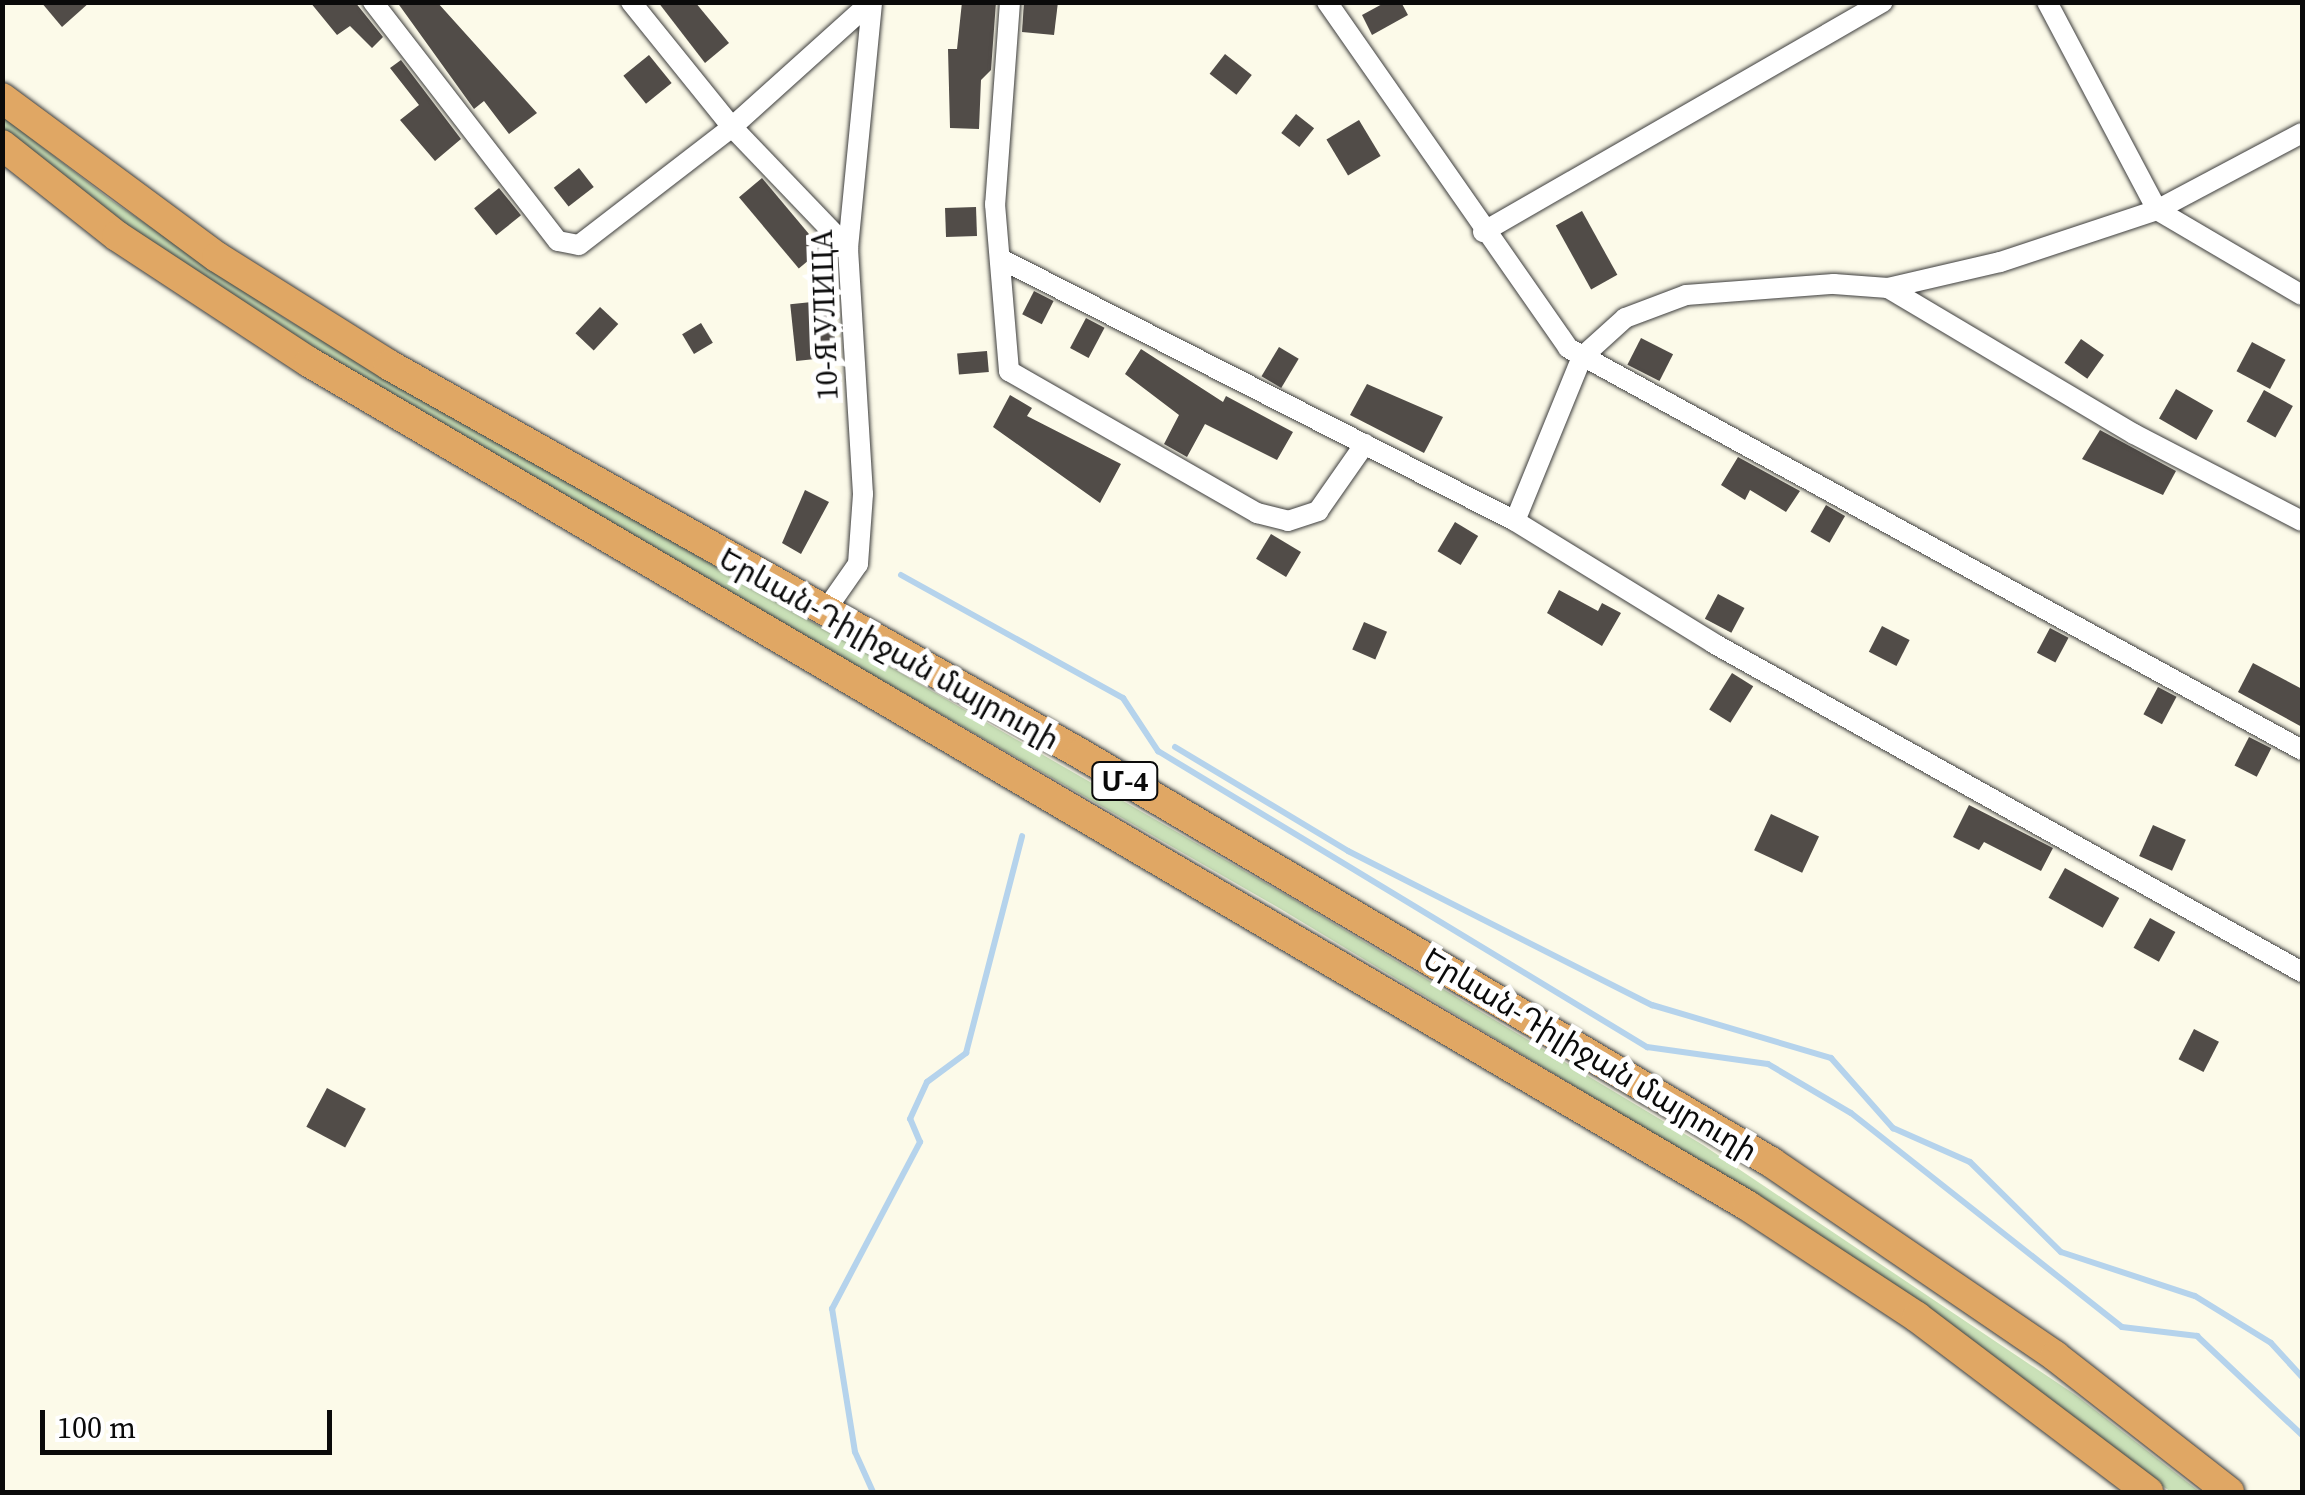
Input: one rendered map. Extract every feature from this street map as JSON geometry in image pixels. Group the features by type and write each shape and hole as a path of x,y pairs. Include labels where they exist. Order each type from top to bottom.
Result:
{"highway":[{"name":"Երևան-Դիլիջան մայրուղի","path":"2,98 217,257 390,365 823,614 1080,754 1770,1162 2054,1356 2229,1492"},
{"name":"Երևան-Դիլիջան մայրուղի","path":"2,145 117,236 325,372 1748,1206 1932,1327 2148,1492"}],"street":[{"path":"374,2 558,241 578,246 732,127 871,2"},
{"path":"631,2 732,127 848,248"},
{"name":"10-Я УЛИЦА","path":"823,614 858,564 864,494 848,248 871,2"},
{"path":"1010,2 996,151 1004,358 1018,381 1257,513 1288,521 1318,511 1365,444"},
{"path":"1327,2 1555,336 1582,357 2302,750"},
{"path":"1483,232 1883,2"},
{"path":"2047,2 2157,210 2302,294"},
{"path":"1516,521 1582,357 1626,318 1686,295 1834,284 1888,288 2038,252 2157,210 2302,133"},
{"path":"1001,259 1516,521 1713,643 2302,972"},
{"path":"1888,288 2134,434 2302,521"}],"green space":[{"path":"2,116 111,200 286,319 1288,896 1703,1145 2077,1396 2200,1492 2171,1492 1695,1159 1279,908 517,471 187,272 3,135"}],"building":[{"path":"41,2 90,2 62,27"},
{"path":"310,2 355,2 383,37 372,48 350,26 337,35"},
{"path":"397,2 437,2 537,113 509,134 484,101 474,109"},
{"path":"658,2 695,2 729,43 705,63"},
{"path":"962,2 996,2 991,70 981,80 979,129 950,128 948,49 957,49"},
{"path":"1024,2 1058,2 1054,35 1022,32"},
{"path":"1386,2 1401,2 1408,15 1372,35 1362,15"},
{"path":"1225,54 1252,75 1236,95 1210,74"},
{"path":"649,55 672,83 646,104 623,76"},
{"path":"401,60 461,139 435,161 400,120 419,105 390,68"},
{"path":"1296,114 1314,128 1299,147 1281,133"},
{"path":"1359,120 1381,156 1348,176 1326,140"},
{"path":"579,168 594,187 569,207 554,188"},
{"path":"762,178 822,249 799,269 739,197"},
{"path":"499,188 521,215 496,235 474,208"},
{"path":"976,207 977,236 946,237 945,208"},
{"path":"1582,211 1617,275 1591,289 1556,226"},
{"path":"1034,291 1054,301 1042,324 1022,314"},
{"path":"831,300 837,357 796,361 790,304"},
{"path":"600,307 618,324 594,350 575,333"},
{"path":"1086,318 1105,328 1089,358 1070,348"},
{"path":"701,323 713,343 694,354 682,334"},
{"path":"1641,338 1673,354 1659,381 1627,365"},
{"path":"2081,339 2104,355 2087,379 2064,363"},
{"path":"2252,342 2286,360 2270,389 2237,371"},
{"path":"1279,347 1299,359 1281,388 1261,376"},
{"path":"1141,349 1223,402 1226,396 1293,432 1277,460 1205,424 1187,457 1164,444 1179,415 1125,374"},
{"path":"987,351 989,372 959,375 957,354"},
{"path":"1367,384 1443,417 1424,453 1350,415"},
{"path":"2176,389 2213,410 2196,440 2159,418"},
{"path":"2264,390 2293,406 2275,437 2247,421"},
{"path":"1010,395 1032,408 1027,416 1121,464 1100,503 993,427"},
{"path":"2100,430 2176,471 2163,495 2082,459"},
{"path":"1738,457 1800,491 1786,512 1750,490 1745,500 1721,485"},
{"path":"805,490 829,502 801,554 782,543"},
{"path":"1826,505 1845,516 1830,543 1810,532"},
{"path":"1455,522 1478,536 1461,565 1437,551"},
{"path":"1271,534 1301,552 1286,577 1256,559"},
{"path":"1559,590 1598,611 1602,603 1621,613 1602,646 1547,613"},
{"path":"1718,594 1744,608 1731,633 1705,619"},
{"path":"1364,622 1387,632 1375,659 1352,650"},
{"path":"1882,626 1910,640 1896,666 1869,652"},
{"path":"2050,628 2069,638 2055,663 2037,653"},
{"path":"2253,663 2302,689 2302,727 2238,692"},
{"path":"1732,673 1753,686 1730,723 1709,709"},
{"path":"2158,687 2177,697 2162,724 2143,714"},
{"path":"2249,737 2271,748 2257,777 2234,766"},
{"path":"1969,805 2053,848 2041,871 1984,842 1979,850 1953,837"},
{"path":"1771,814 1819,836 1802,873 1754,850"},
{"path":"2153,825 2186,840 2172,871 2139,856"},
{"path":"2065,868 2119,898 2103,928 2049,898"},
{"path":"2150,918 2175,932 2159,962 2134,948"},
{"path":"2194,1029 2219,1042 2204,1072 2179,1059"},
{"path":"327,1088 366,1109 345,1148 306,1127"}],"waterway":[{"path":"901,575 1123,698 1158,751 1647,1047 1768,1064 1851,1113 2122,1327 2197,1336 2302,1435"},
{"path":"1175,747 1348,851 1652,1005 1831,1058 1893,1128 1970,1162 2061,1252 2195,1296 2271,1343 2302,1377"},
{"path":"873,1492 855,1452 832,1309 920,1142 910,1119 927,1082 966,1053 1022,836"}]}
